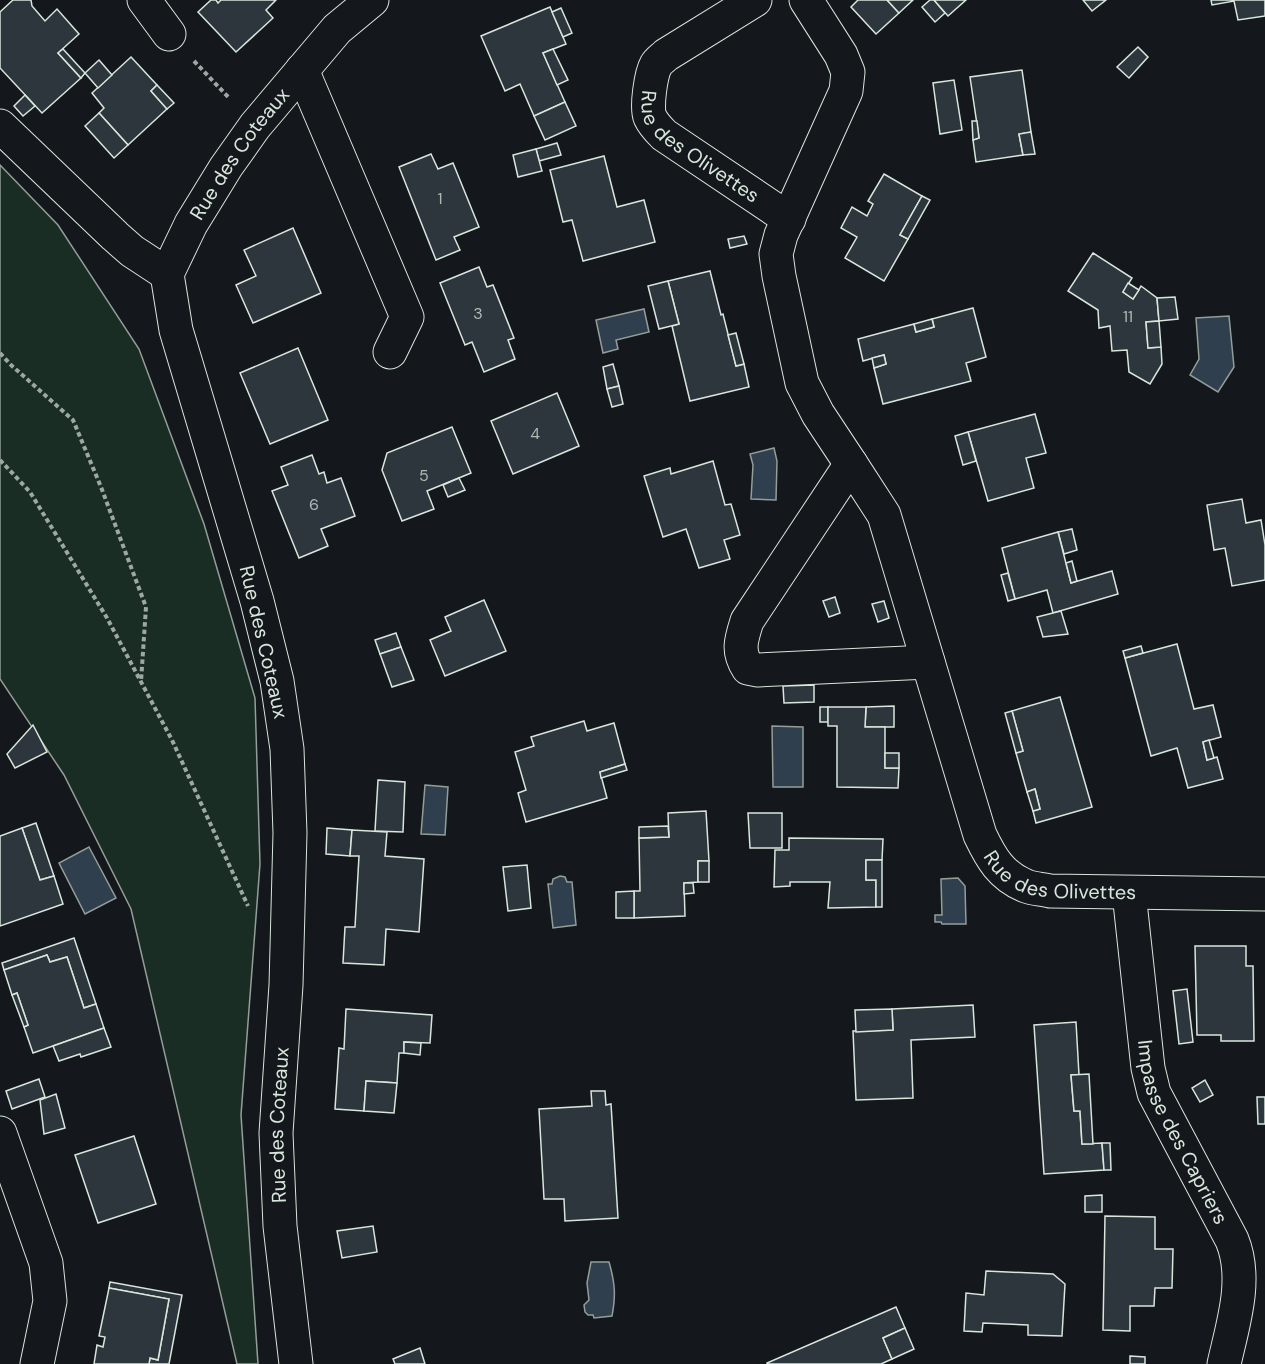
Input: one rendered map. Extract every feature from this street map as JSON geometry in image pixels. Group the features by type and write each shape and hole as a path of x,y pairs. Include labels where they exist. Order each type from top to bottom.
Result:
{"street":[{"path":"144,0 169,34"},
{"name":"Rue des Coteaux","path":"296,1364 280,1226 276,1134 286,985 290,833 287,749 277,681 257,601 176,330 167,274 191,224 226,167 255,126 337,29 372,0"},
{"name":"Rue des Olivettes","path":"755,0 666,55 657,64 651,87 650,116 664,135 789,219"},
{"name":"Rue des Olivettes","path":"806,0 841,55 848,72 846,92 781,235 776,254 802,383 818,414 884,515 980,835 991,859 1007,875 1028,887 1050,891 1265,894"},
{"path":"302,70 407,317 390,352"},
{"path":"0,126 132,252 167,274"},
{"path":"851,464 747,621 740,648 741,658 748,668 758,670 928,662"},
{"name":"Impasse des Capriers","path":"1129,892 1148,1068 1154,1093 1237,1253 1239,1291 1224,1364"},
{"path":"0,1133 46,1263 50,1301 37,1364"}],"path":[{"path":"169,34 255,126"},
{"path":"0,353 73,420 146,607 141,682"},
{"path":"0,460 30,492 106,618 172,740 248,906"}],"green space":[{"path":"0,165 58,225 139,349 204,524 255,698 260,864 241,1115 258,1364 237,1364 131,909 64,775 0,679"}],"water":[{"path":"644,309 649,332 616,340 618,349 603,353 596,320"},
{"path":"1229,316 1234,367 1218,392 1190,375 1199,359 1196,318"},
{"path":"774,448 777,461 776,500 751,499 753,465 750,454"},
{"path":"772,726 803,727 803,787 773,787"},
{"path":"425,785 448,787 445,835 421,834"},
{"path":"89,847 116,898 85,914 59,863"},
{"path":"560,876 565,877 567,882 572,882 576,925 553,928 548,884 552,884 553,879"},
{"path":"958,878 965,886 966,924 935,922 935,915 942,915 941,879"},
{"path":"591,1262 609,1262 614,1289 612,1316 594,1318 593,1315 585,1312 584,1305 589,1300 587,1283"}],"building":[{"path":"13,0 31,0 32,6 45,21 57,9 79,34 58,53 81,78 42,113 0,68 0,12"},
{"path":"211,0 216,0 218,3 221,0 276,0 266,10 273,18 236,52 198,12"},
{"path":"858,0 887,0 899,13 876,34 851,7"},
{"path":"887,0 913,0 899,13"},
{"path":"930,0 934,0 945,13 935,22 922,7"},
{"path":"934,0 966,0 948,16"},
{"path":"1083,0 1106,0 1092,11"},
{"path":"1211,0 1265,0 1265,16 1238,20 1234,1 1212,5"},
{"path":"550,7 566,44 543,53 565,102 534,116 520,84 505,91 481,36"},
{"path":"561,8 572,33 563,37 552,12"},
{"path":"1138,47 1148,57 1129,78 1117,67"},
{"path":"63,49 85,73 81,78 58,53"},
{"path":"553,49 568,80 557,85 543,53"},
{"path":"131,57 157,85 151,91 167,109 128,145 99,113 104,108 92,93"},
{"path":"99,60 112,75 98,88 85,73"},
{"path":"1022,70 1031,132 1019,134 1023,155 976,162 973,140 979,138 970,77"},
{"path":"954,80 962,130 940,134 933,83"},
{"path":"157,85 174,103 167,109 151,91"},
{"path":"25,95 35,106 23,116 14,106"},
{"path":"565,102 576,126 545,140 534,116"},
{"path":"99,113 128,145 114,158 85,126"},
{"path":"972,121 977,121 979,138 973,140"},
{"path":"1031,132 1035,154 1023,155 1019,134"},
{"path":"557,143 561,155 539,161 536,149"},
{"path":"536,149 542,171 518,177 513,155"},
{"path":"431,154 438,169 453,163 479,227 454,237 460,250 436,260 399,167"},
{"path":"604,156 617,207 644,200 655,242 583,261 572,220 563,222 550,170"},
{"path":"884,174 922,196 900,235 908,239 884,281 845,258 857,237 841,228 852,207 867,216 873,204 868,201"},
{"path":"922,196 930,200 908,239 900,235"},
{"path":"293,228 321,293 253,323 236,285 256,276 244,250"},
{"path":"744,236 747,244 730,248 728,239"},
{"path":"1093,253 1132,278 1123,292 1133,299 1141,286 1157,298 1159,321 1146,322 1148,348 1161,347 1162,364 1150,384 1129,372 1127,350 1112,351 1110,326 1099,328 1098,310 1068,291"},
{"path":"479,267 487,287 493,285 514,338 508,340 515,359 484,372 472,342 465,345 440,283"},
{"path":"710,271 736,366 744,364 749,387 690,401 672,326 679,324 668,281"},
{"path":"668,281 679,324 659,329 648,286"},
{"path":"1128,283 1139,290 1133,299 1123,292"},
{"path":"1175,297 1178,319 1159,321 1157,298"},
{"path":"973,308 986,357 966,363 971,381 883,404 874,368 886,364 884,355 863,361 858,339 914,324 916,332 934,327 932,319"},
{"path":"932,319 934,327 916,332 914,324"},
{"path":"1159,321 1161,347 1148,348 1146,322"},
{"path":"736,333 744,364 736,366 728,335"},
{"path":"298,348 328,420 270,444 240,373"},
{"path":"884,355 886,364 874,368 872,358"},
{"path":"613,364 619,386 607,389 603,367"},
{"path":"619,386 623,404 612,407 607,389"},
{"path":"557,393 579,446 513,474 491,421"},
{"path":"1035,414 1046,453 1026,458 1034,488 988,501 968,432"},
{"path":"452,427 471,473 427,491 434,509 402,521 382,470 387,453"},
{"path":"968,432 976,461 963,465 955,436"},
{"path":"312,455 319,474 324,472 327,483 341,478 355,516 321,529 328,546 299,558 272,491 288,485 281,467"},
{"path":"713,461 725,505 731,504 740,535 724,540 730,559 699,568 686,529 663,537 644,476 670,468 671,474"},
{"path":"459,478 465,490 448,497 443,485"},
{"path":"1242,499 1246,523 1261,520 1265,545 1265,580 1232,586 1225,548 1214,550 1207,505"},
{"path":"1072,529 1077,550 1064,554 1058,532"},
{"path":"1058,532 1071,583 1112,571 1118,594 1053,613 1047,590 1015,599 1002,548"},
{"path":"1072,561 1077,581 1071,583 1066,563"},
{"path":"1008,573 1015,599 1008,601 1001,575"},
{"path":"835,597 840,613 829,617 823,601"},
{"path":"484,600 506,651 445,676 430,640 451,631 445,617"},
{"path":"884,601 889,618 878,622 872,604"},
{"path":"1061,611 1068,634 1043,637 1037,617"},
{"path":"396,633 401,647 380,654 375,640"},
{"path":"1177,644 1194,709 1213,705 1221,737 1203,742 1207,760 1217,757 1223,779 1188,788 1177,748 1151,756 1125,658"},
{"path":"1141,646 1143,653 1125,658 1123,651"},
{"path":"401,647 414,680 392,687 380,654"},
{"path":"814,685 814,702 784,703 783,686"},
{"path":"1060,697 1092,807 1036,823 1033,811 1040,809 1035,789 1027,792 1016,753 1023,751 1012,711"},
{"path":"894,706 894,727 865,727 866,707"},
{"path":"820,707 828,707 828,722 820,722"},
{"path":"828,707 866,707 865,727 885,727 885,768 899,768 898,788 837,787 837,726 828,726"},
{"path":"1012,711 1023,751 1016,753 1005,713"},
{"path":"584,721 587,731 614,723 625,764 600,772 607,798 526,822 518,793 526,790 515,752 534,746 531,737"},
{"path":"33,725 47,752 15,768 7,754"},
{"path":"1209,740 1214,758 1207,760 1203,742"},
{"path":"885,753 899,753 899,768 885,768"},
{"path":"625,764 627,770 601,778 600,772"},
{"path":"378,780 405,782 403,832 375,831"},
{"path":"1035,789 1040,809 1033,811 1027,792"},
{"path":"706,811 709,861 698,861 698,882 684,883 685,916 634,918 634,891 640,891 639,838 669,837 668,813"},
{"path":"748,813 782,813 782,848 750,848"},
{"path":"36,823 54,876 40,880 22,828"},
{"path":"668,826 669,837 639,838 639,827"},
{"path":"22,828 40,880 54,876 63,904 0,926 0,836"},
{"path":"327,828 352,830 350,856 326,854"},
{"path":"352,830 387,832 385,856 424,859 419,932 386,929 384,965 343,963 345,927 355,927 359,856 350,856"},
{"path":"789,838 883,839 882,860 866,860 866,880 876,880 876,907 828,908 830,882 790,882 790,886 774,887 775,850 789,850"},
{"path":"866,860 882,860 882,907 876,907 876,880 866,880"},
{"path":"698,861 709,861 709,882 698,882"},
{"path":"527,865 531,908 508,911 503,867"},
{"path":"684,883 693,883 694,893 684,894"},
{"path":"634,891 634,918 616,918 616,892"},
{"path":"74,938 96,1004 84,1008 67,957 50,962 47,955 4,970 2,963"},
{"path":"1195,946 1246,946 1246,966 1253,966 1254,1041 1221,1041 1221,1035 1197,1035"},
{"path":"47,955 50,962 67,957 84,1008 96,1004 104,1028 33,1053 24,1027 28,1025 17,993 12,995 4,970"},
{"path":"1187,989 1193,1042 1179,1044 1173,991"},
{"path":"17,993 28,1025 24,1027 12,995"},
{"path":"973,1005 975,1037 911,1040 913,1098 856,1100 853,1031 893,1030 892,1009"},
{"path":"346,1009 432,1015 430,1043 404,1042 404,1053 399,1053 397,1083 366,1081 364,1111 335,1109 339,1048 344,1049"},
{"path":"892,1009 893,1030 856,1032 855,1010"},
{"path":"1076,1022 1079,1075 1071,1075 1074,1111 1080,1111 1082,1144 1102,1143 1104,1170 1044,1174 1034,1025"},
{"path":"104,1028 111,1047 81,1057 80,1054 59,1061 53,1046"},
{"path":"404,1042 421,1043 420,1055 404,1053"},
{"path":"1089,1074 1093,1144 1082,1144 1080,1111 1074,1111 1071,1075"},
{"path":"39,1079 45,1097 12,1109 6,1091"},
{"path":"1205,1080 1213,1095 1200,1102 1192,1088"},
{"path":"366,1081 397,1083 394,1113 364,1111"},
{"path":"591,1091 605,1091 606,1105 611,1104 618,1218 565,1221 564,1199 544,1199 539,1109 592,1106"},
{"path":"56,1094 65,1128 44,1134 40,1100"},
{"path":"1257,1097 1265,1097 1265,1124 1258,1124"},
{"path":"134,1136 156,1204 98,1223 75,1155"},
{"path":"1102,1143 1110,1143 1111,1170 1104,1170"},
{"path":"1102,1195 1102,1212 1085,1212 1085,1196"},
{"path":"1105,1216 1155,1217 1155,1249 1173,1249 1172,1288 1155,1288 1154,1306 1130,1306 1130,1331 1103,1330"},
{"path":"373,1226 377,1252 342,1258 337,1231"},
{"path":"986,1271 1053,1274 1065,1284 1062,1336 1028,1335 1028,1325 983,1323 982,1332 964,1331 966,1293 984,1295"},
{"path":"110,1282 182,1295 169,1364 149,1364 150,1358 158,1360 169,1299 109,1288"},
{"path":"109,1288 169,1299 158,1360 150,1358 149,1364 94,1364 97,1345 103,1347 105,1337 99,1336"},
{"path":"896,1307 905,1328 883,1338 892,1359 881,1364 767,1364 767,1363"},
{"path":"905,1328 914,1349 892,1359 883,1338"},
{"path":"420,1348 425,1364 395,1364 393,1359"},
{"path":"1130,1356 1145,1357 1145,1364 1130,1364"}]}
